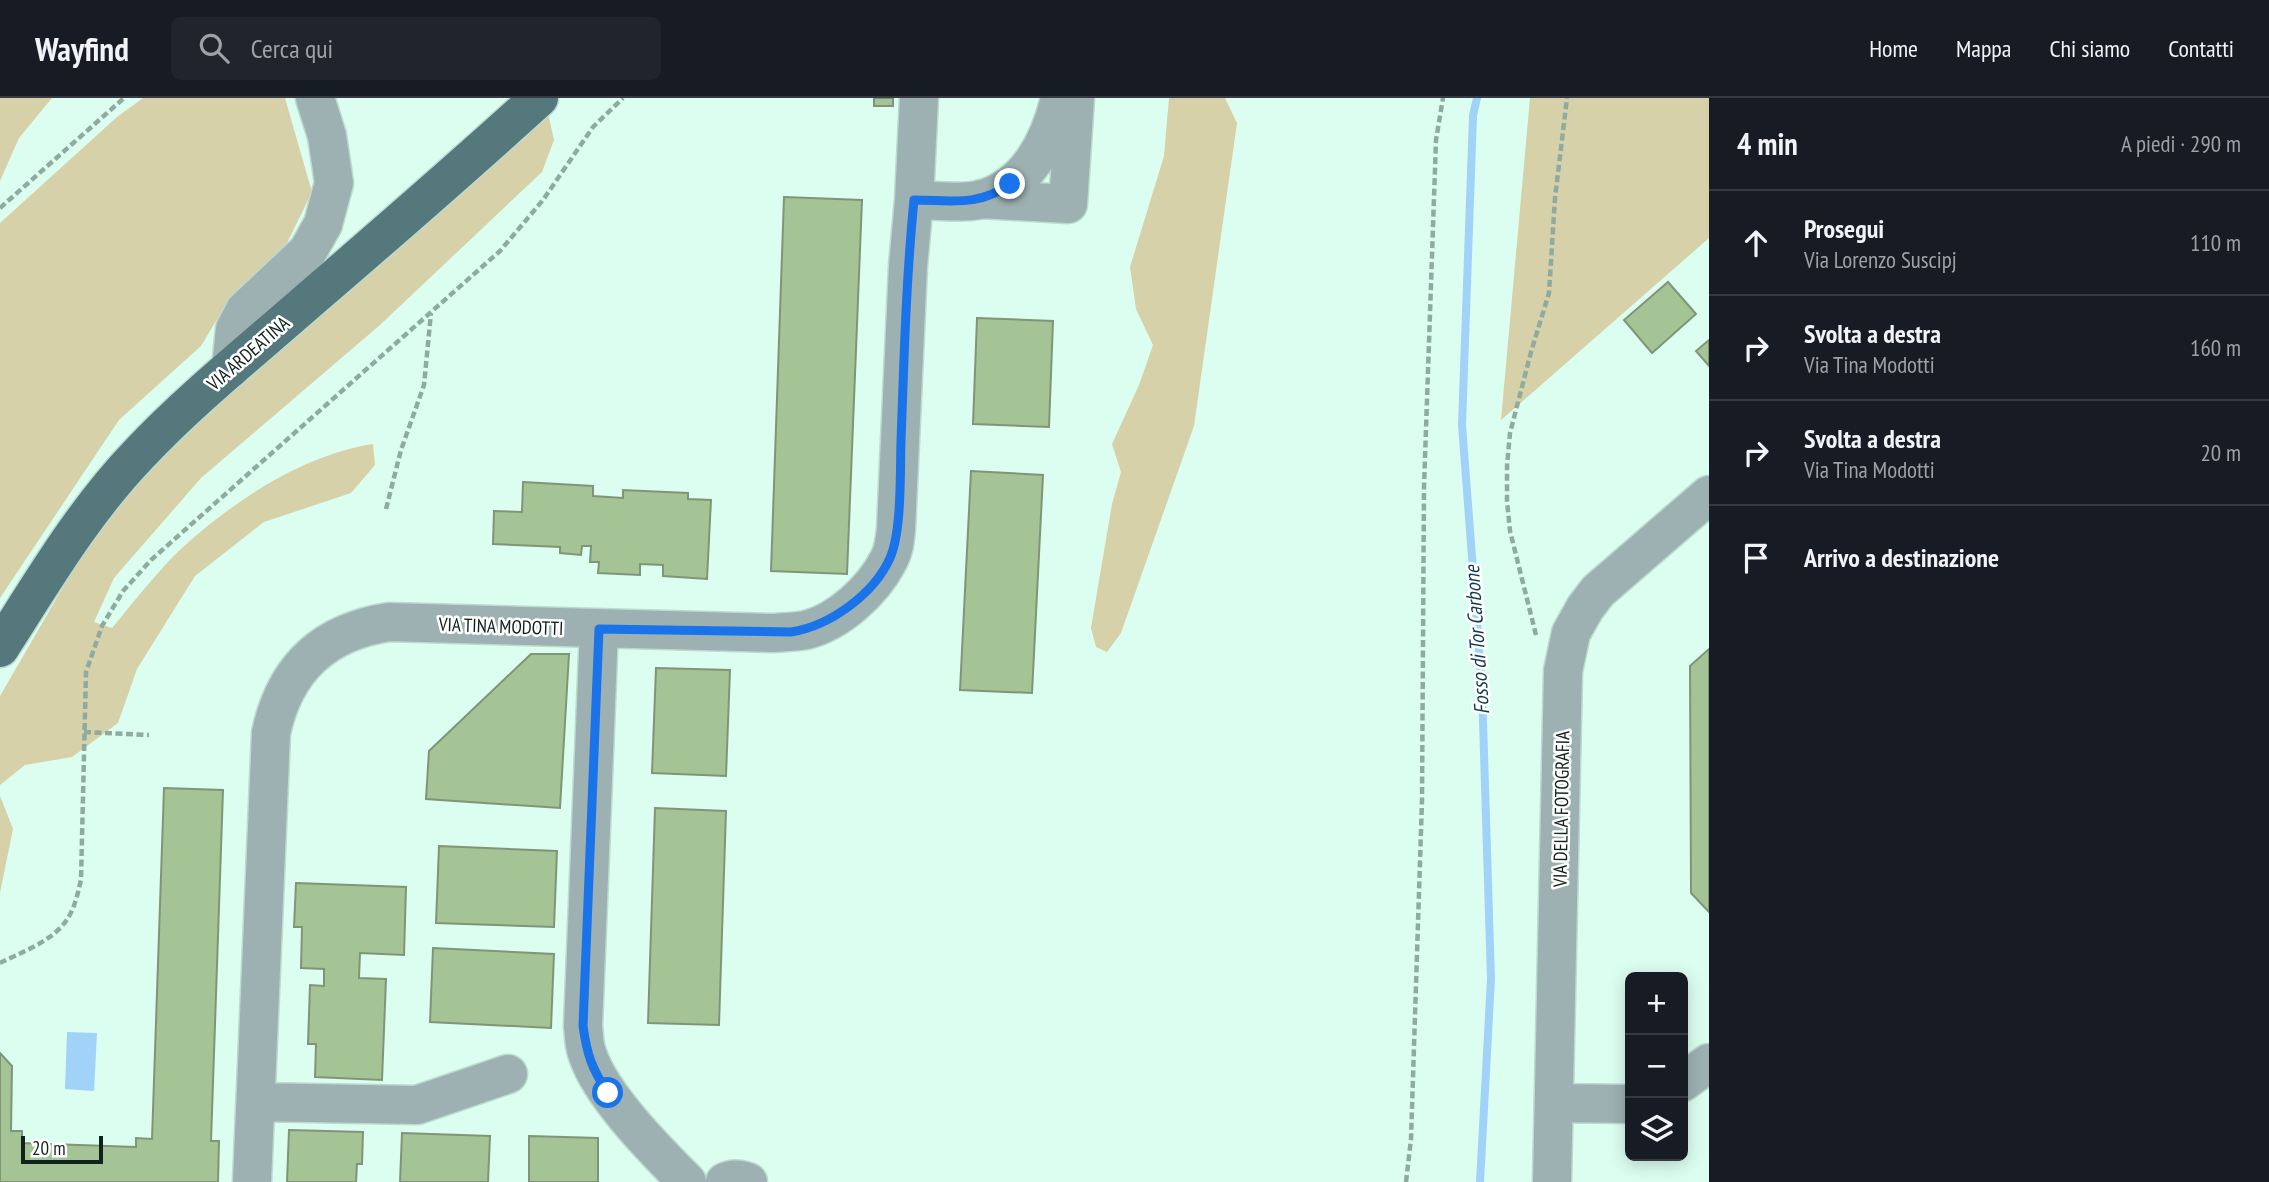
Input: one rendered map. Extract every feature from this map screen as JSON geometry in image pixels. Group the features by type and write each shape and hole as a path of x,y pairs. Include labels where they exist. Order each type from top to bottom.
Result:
{"main road":[{"name":"VIA ARDEATINA","path":"0,648 58,557 109,488 157,436 231,368 469,163 539,98"}],"street":[{"path":"231,368 235,329 245,310 308,251 323,224 334,183 327,136 315,98"},
{"name":"VIA TINA MODOTTI","path":"252,1182 271,733 280,701 295,674 320,648 338,638 357,629 389,622 774,633 806,630 825,622 864,593 884,568 895,543 897,529 908,266 919,98"},
{"path":"981,199 1010,184 1033,162 1049,135 1060,98"},
{"path":"914,200 981,199 1068,204 1075,98"},
{"name":"VIA DELLA FOTOGRAFIA","path":"1552,1182 1563,671 1567,645 1577,622 1598,591 1709,495"},
{"path":"599,629 583,1026 586,1052 608,1093 657,1152 687,1182"},
{"path":"1688,1078 1709,1063"},
{"path":"256,1101 417,1105 508,1074"},
{"path":"1555,1103 1625,1104"},
{"path":"725,1182 741,1179 748,1182"}],"path":[{"path":"0,208 124,98"},
{"path":"0,963 40,942 62,926 75,905 81,880 86,672 102,626 123,591 151,560 500,250 543,200 593,127 623,98"},
{"path":"1406,1182 1411,1139 1422,800 1424,487 1436,140 1443,98"},
{"path":"1537,639 1510,531 1507,466 1510,433 1549,293 1555,198 1567,98"},
{"path":"386,509 401,450 424,385 431,312"},
{"path":"84,732 149,735"}],"shaded area":[{"path":"0,98 52,98 19,138 0,181"},
{"path":"143,98 285,98 312,192 285,247 225,306 201,346 119,420 0,598 0,223 117,117"},
{"path":"1169,98 1225,98 1237,123 1194,426 1121,633 1107,652 1096,647 1091,628 1112,504 1121,472 1112,444 1139,385 1153,345 1136,309 1130,267 1164,156"},
{"path":"1530,98 1709,98 1709,238 1501,420"},
{"path":"548,113 554,140 542,172 380,325 201,478 114,578 94,622 112,628 183,547 225,513 271,482 321,458 373,444 375,465 351,493 264,522 195,576 137,669 118,723 72,757 25,765 0,785 0,696 92,537 165,452 226,393"},
{"path":"0,796 13,829 0,893"}],"water":[{"path":"67,1032 97,1033 94,1091 65,1089"}],"building":[{"path":"874,98 893,98 893,106 874,106"},
{"path":"784,197 862,200 847,574 771,571"},
{"path":"1668,282 1696,314 1652,353 1624,320"},
{"path":"977,318 1053,321 1049,427 973,424"},
{"path":"1709,340 1709,366 1696,351"},
{"path":"971,471 1043,475 1032,693 960,690"},
{"path":"523,482 593,486 593,496 623,498 623,490 688,493 688,499 711,500 707,579 663,576 663,565 640,564 640,575 598,573 599,562 590,562 591,546 582,546 581,555 560,553 560,547 493,544 494,511 522,512"},
{"path":"1709,649 1709,912 1691,893 1690,666"},
{"path":"531,654 569,654 560,808 426,799 429,751"},
{"path":"656,668 730,670 726,776 652,773"},
{"path":"164,788 223,790 211,1141 219,1141 218,1182 0,1182 0,1053 12,1066 11,1131 22,1131 22,1143 136,1147 136,1138 152,1139"},
{"path":"655,808 726,811 719,1025 648,1023"},
{"path":"439,846 557,851 554,927 436,923"},
{"path":"296,883 406,887 404,955 360,953 359,978 386,979 382,1080 315,1077 316,1044 308,1044 310,985 324,986 324,969 301,968 302,927 294,927"},
{"path":"433,948 554,954 551,1028 430,1022"},
{"path":"289,1130 363,1132 362,1164 357,1164 356,1182 287,1182"},
{"path":"402,1133 490,1136 488,1182 400,1182"},
{"path":"529,1136 598,1138 598,1182 529,1182"}],"waterway":[{"name":"Fosso di Tor Carbone","path":"1477,98 1473,116 1462,425 1482,689 1491,979 1480,1182"}],"route":[{"path":"608,1093 586,1052 583,1026 599,629 774,633 806,630 839,614 864,593 884,568 895,543 900,482 908,266 914,200 981,199 1010,184"}]}
